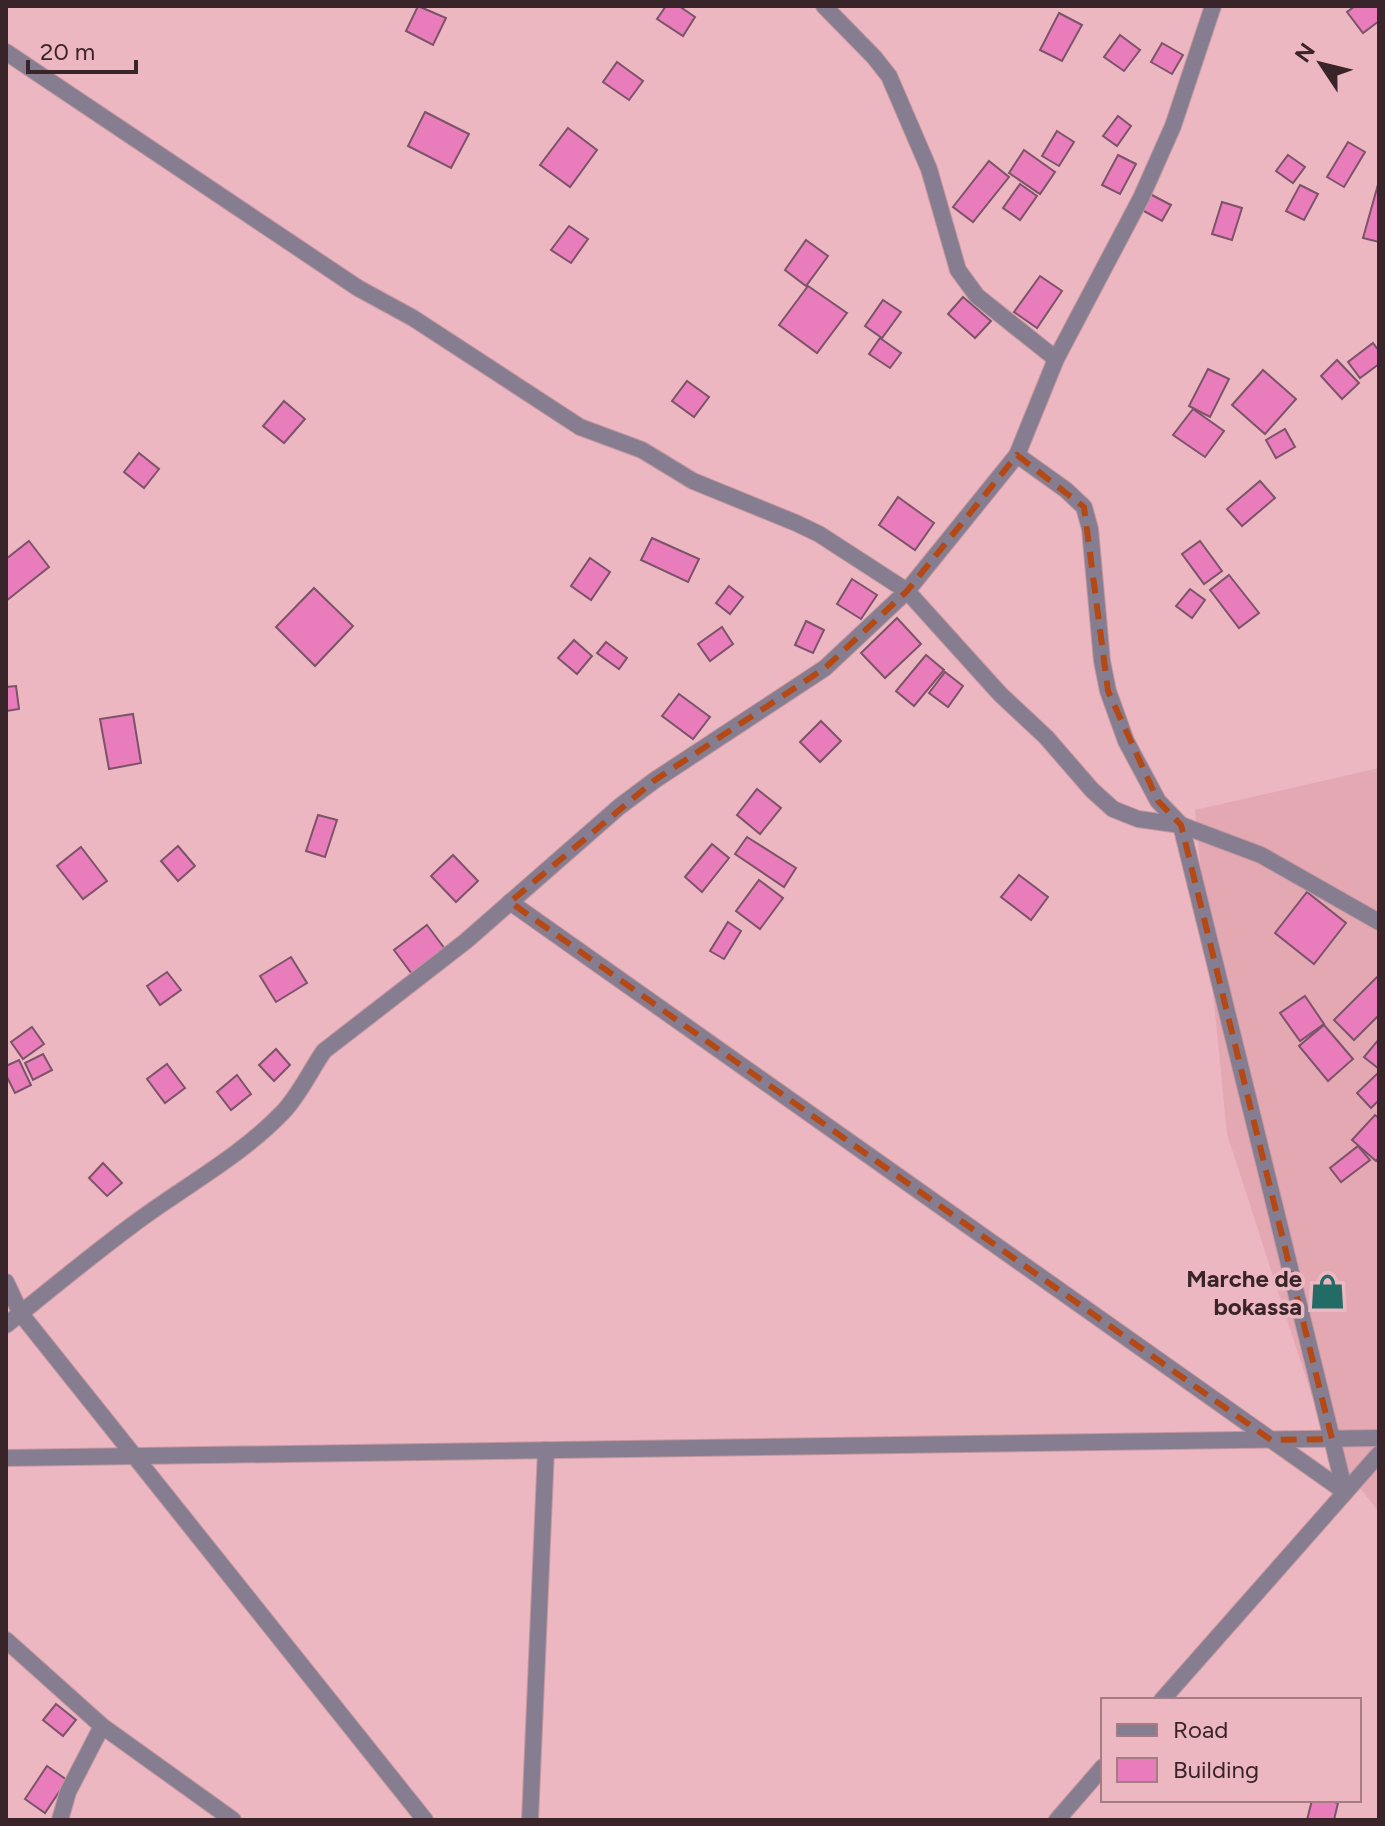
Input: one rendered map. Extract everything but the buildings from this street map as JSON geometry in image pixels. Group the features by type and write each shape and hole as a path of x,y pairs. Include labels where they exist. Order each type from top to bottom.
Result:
{"street":[{"path":"824,6 889,76 929,169 958,270 977,296 1056,359"},
{"path":"6,1325 131,1226 244,1147 284,1111 324,1051 466,941 619,807 825,668 907,591 1017,455 1056,359 1141,198 1173,126 1213,6"},
{"path":"6,52 358,288 413,318 580,427 642,450 693,481 819,534 907,591 1000,694 1046,737 1092,790 1113,809 1138,819 1181,825 1261,855 1379,922"},
{"path":"1017,455 1084,507 1090,529 1102,661 1108,691 1126,741 1158,801 1181,825 1345,1492"},
{"path":"510,902 1345,1492"},
{"path":"6,1282 21,1314 425,1820"},
{"path":"6,1458 1379,1438"},
{"path":"530,1820 546,1450"},
{"path":"1164,1698 1379,1454"},
{"path":"6,1640 102,1726 233,1820"},
{"path":"60,1820 68,1792 102,1726"},
{"path":"1057,1820 1101,1769"}],"highlighted area":[{"path":"1017,455 1084,507 1108,691 1158,801 1181,825 1332,1439 1271,1440 510,902 655,780 825,668 907,591"}],"shaded area":[{"name":"Marche de bokassa","path":"1379,768 1379,1512 1329,1449 1227,1134 1195,810"}],"place":[{"name":"Marche de bokassa","path":"1328,1292"}]}
